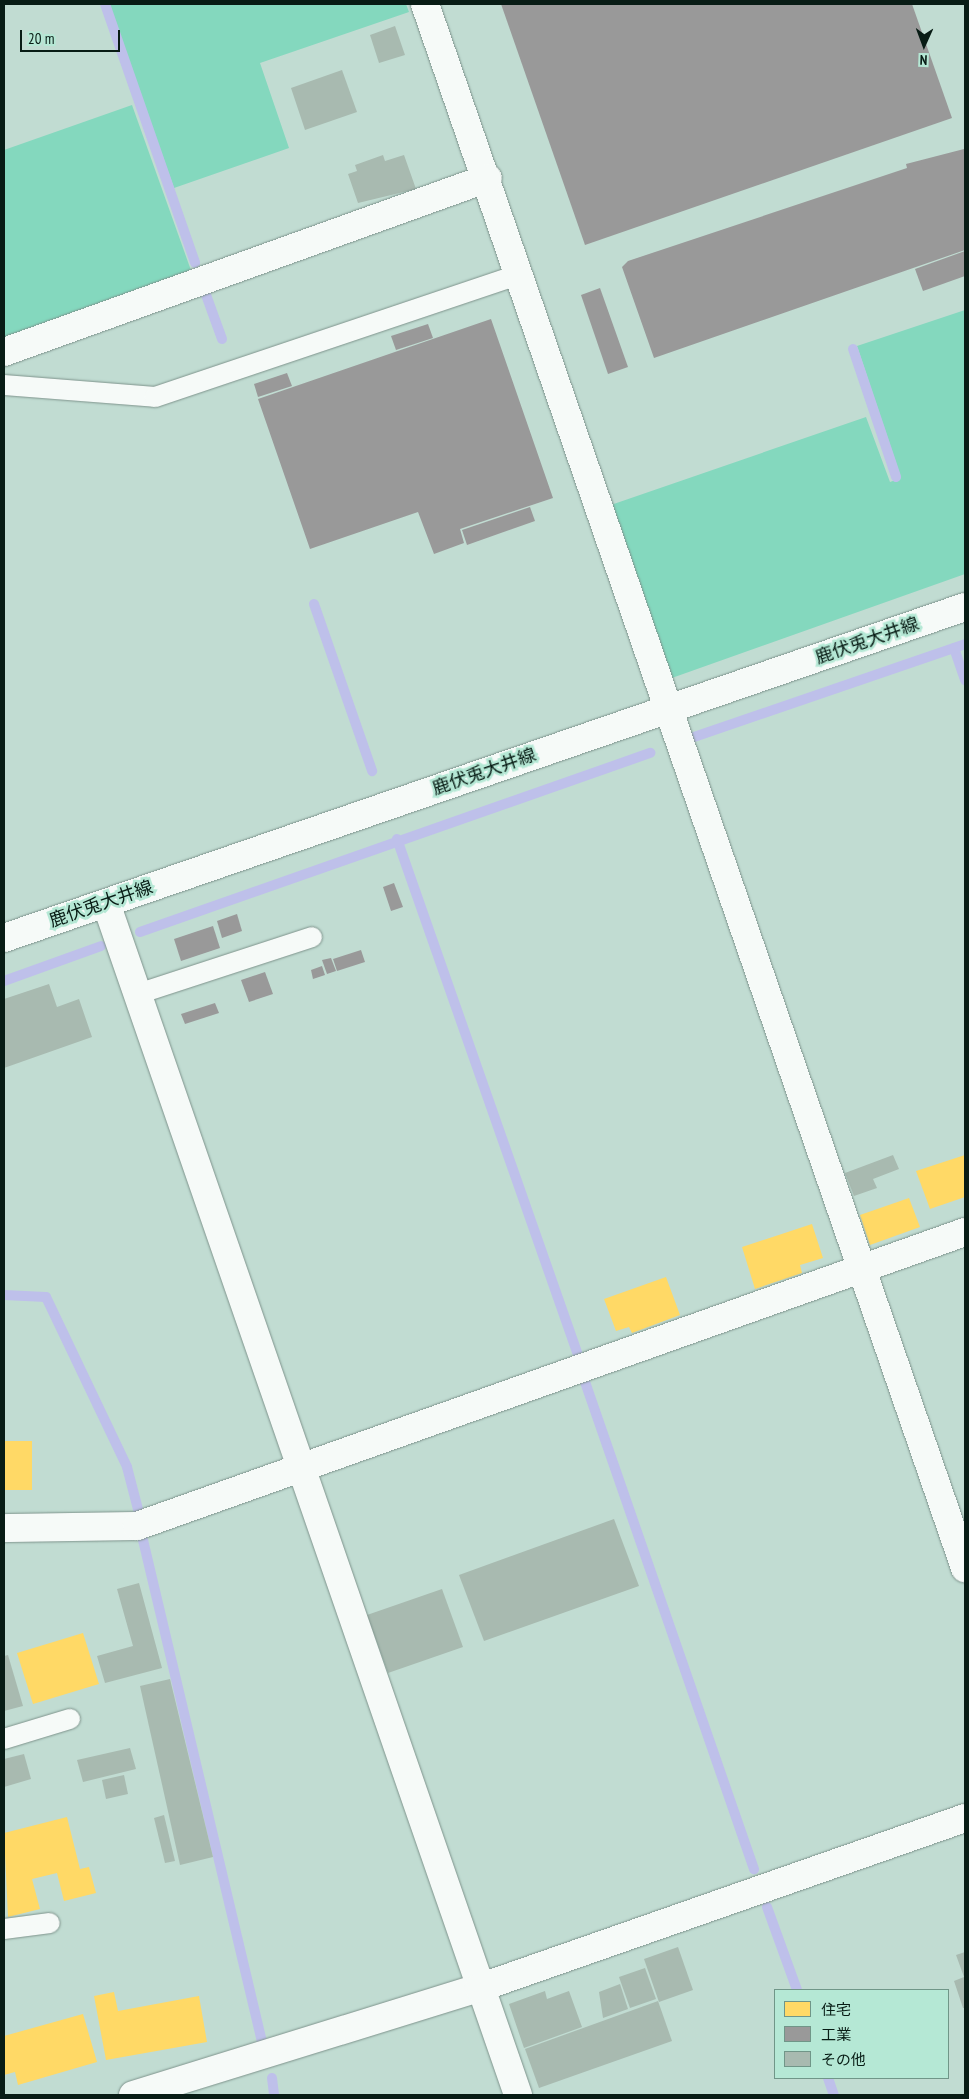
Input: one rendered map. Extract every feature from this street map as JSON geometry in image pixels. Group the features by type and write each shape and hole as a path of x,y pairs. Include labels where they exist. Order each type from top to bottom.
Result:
{"street":[{"path":"425,4 488,178 666,710 965,1568"},
{"path":"4,352 488,178"},
{"name":"鹿伏兎大井線","path":"4,938 965,607"},
{"path":"106,902 302,1464 479,1988 518,2095"},
{"path":"4,1528 137,1526 302,1464 965,1232"},
{"path":"133,2095 479,1988 965,1818"}],"lane":[{"path":"4,385 156,396 520,274"},
{"path":"138,994 312,937"},
{"path":"4,1739 70,1719"},
{"path":"4,1929 50,1923"}],"green space":[{"path":"108,4 406,4 409,12 260,63 289,148 174,188"},
{"path":"132,105 193,276 4,343 4,150"},
{"path":"965,310 965,574 669,679 605,507 866,417 890,482 901,478 857,346"}],"building: 住宅":[{"path":"965,1155 965,1197 930,1209 916,1171"},
{"path":"909,1198 920,1227 870,1245 860,1215"},
{"path":"812,1224 823,1258 800,1265 802,1273 755,1289 742,1247"},
{"path":"666,1277 680,1315 632,1333 629,1327 616,1331 604,1299"},
{"path":"4,1441 32,1441 32,1490 4,1490"},
{"path":"83,1633 99,1684 33,1704 17,1653"},
{"path":"67,1817 80,1869 89,1867 96,1893 64,1901 57,1873 32,1879 40,1909 8,1917 4,1833"},
{"path":"114,1992 118,2011 199,1996 207,2042 106,2060 94,1996"},
{"path":"83,2014 97,2062 18,2085 15,2072 4,2075 4,2036"}],"building: 工業":[{"path":"501,4 912,4 952,118 585,245"},
{"path":"964,149 965,250 654,358 622,267 628,261 907,168 906,164"},
{"path":"965,251 965,276 923,291 915,269"},
{"path":"600,288 628,367 608,374 581,295"},
{"path":"491,319 553,498 460,529 464,543 434,554 418,512 310,549 258,399"},
{"path":"428,324 433,338 396,350 391,336"},
{"path":"287,373 292,386 258,397 254,384"},
{"path":"530,507 535,521 467,545 462,530"},
{"path":"394,883 403,907 391,911 383,887"},
{"path":"237,914 242,931 222,938 217,921"},
{"path":"213,926 220,948 181,961 174,939"},
{"path":"361,950 365,962 337,971 333,959"},
{"path":"331,958 336,971 327,974 322,960"},
{"path":"322,966 325,975 313,979 311,970"},
{"path":"265,972 273,994 249,1002 241,980"},
{"path":"215,1003 219,1013 185,1024 181,1014"}],"building: その他":[{"path":"395,26 405,55 379,63 370,35"},
{"path":"342,70 357,112 305,130 291,88"},
{"path":"383,155 385,161 404,155 416,189 358,203 348,174 357,171 355,165"},
{"path":"49,984 57,1007 79,999 92,1037 4,1068 4,999"},
{"path":"893,1155 899,1169 873,1179 877,1188 854,1196 845,1173"},
{"path":"614,1519 639,1586 484,1641 459,1575"},
{"path":"139,1583 162,1668 105,1683 97,1656 133,1646 117,1589"},
{"path":"442,1589 463,1647 388,1673 367,1615"},
{"path":"8,1655 23,1706 4,1711 4,1656"},
{"path":"170,1679 213,1857 180,1865 140,1686"},
{"path":"130,1748 136,1769 83,1782 77,1760"},
{"path":"24,1754 31,1779 4,1787 4,1759"},
{"path":"124,1775 128,1794 106,1799 102,1780"},
{"path":"164,1815 175,1861 165,1863 154,1818"},
{"path":"678,1947 693,1990 659,2002 644,1959"},
{"path":"965,1952 965,2008 963,2008 954,1981 964,1977 956,1955"},
{"path":"645,1968 656,1999 630,2008 619,1977"},
{"path":"620,1984 628,2009 603,2018 599,1992"},
{"path":"545,1991 547,1999 569,1991 582,2027 524,2048 509,2004"},
{"path":"658,2001 672,2041 539,2088 525,2049"}],"waterway":[{"path":"105,4 195,263"},
{"path":"205,292 222,339"},
{"path":"853,349 896,477"},
{"path":"314,604 372,771"},
{"path":"694,737 965,644"},
{"path":"954,648 965,680"},
{"path":"140,932 650,753"},
{"path":"397,839 577,1352"},
{"path":"4,981 101,946"},
{"path":"4,1295 46,1297 127,1467 139,1513"},
{"path":"584,1379 754,1869"},
{"path":"143,1540 262,2042"},
{"path":"767,1907 797,1989"},
{"path":"272,2078 274,2095"},
{"path":"828,2079 834,2095"}]}
